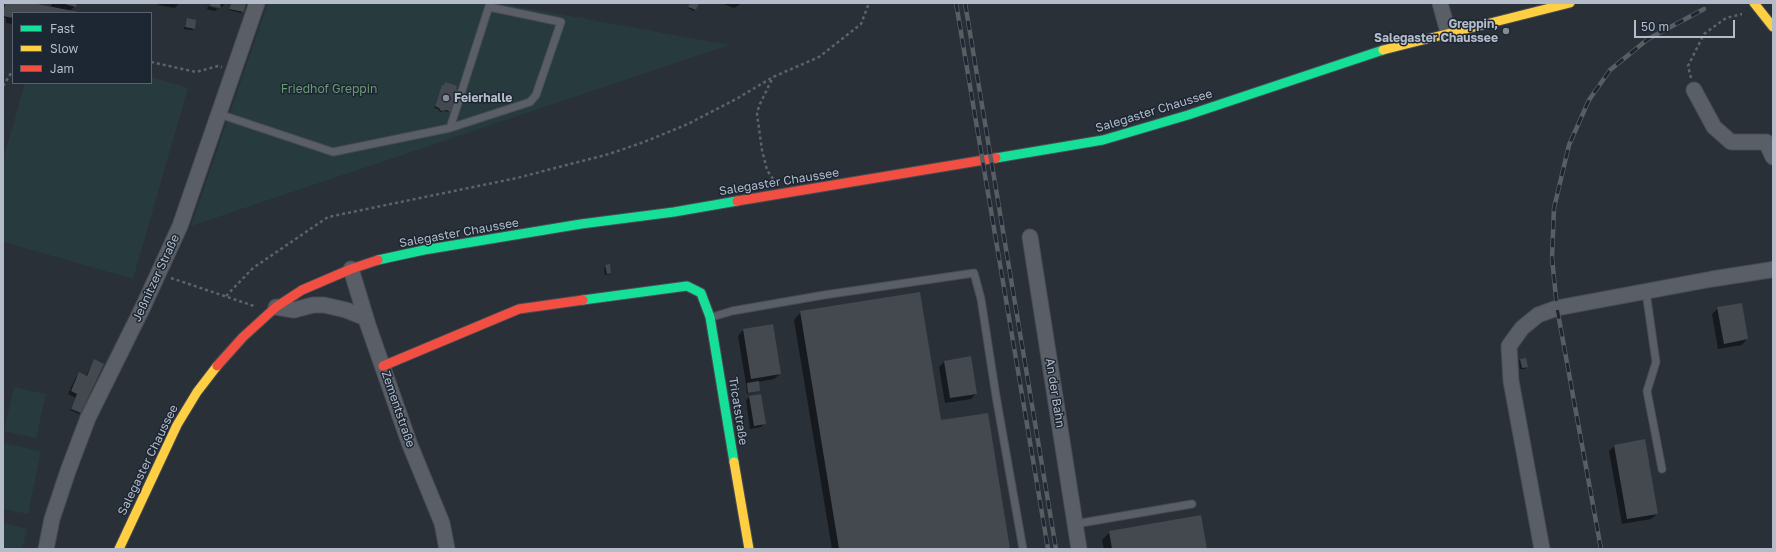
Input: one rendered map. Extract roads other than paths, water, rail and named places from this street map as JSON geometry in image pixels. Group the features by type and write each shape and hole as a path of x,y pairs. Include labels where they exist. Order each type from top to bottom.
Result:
{"main road":[{"name":"Salegaster Chaussee","path":"119,549 186,409 224,357 243,337 276,307 302,290 351,269 381,259 424,250 580,224 674,212 1103,140 1188,115 1373,52 1448,32 1570,3"},
{"path":"1761,5 1773,24"},
{"path":"1761,5 1773,27"},
{"name":"Tricatstraße","path":"383,366 519,309 687,286 701,292 710,317 749,549"}],"street":[{"name":"Jeßnitzer Straße","path":"46,549 52,519 88,418 158,275 180,226 257,3"},
{"path":"1440,3 1448,32"},
{"path":"1694,90 1714,127 1731,142 1766,142 1773,157"},
{"name":"An der Bahn","path":"1030,237 1079,549"},
{"name":"Zementstraße","path":"351,269 366,318 410,445 442,523 447,549"},
{"path":"1542,549 1510,381 1509,346 1522,328 1538,315 1557,308 1773,269"},
{"path":"276,307 294,310 313,305 324,305 346,310 366,318"}],"lane":[{"path":"219,114 333,152 450,128 530,102 536,95 561,22 490,5 450,128"},
{"path":"710,317 732,311 809,298 974,273 981,299 996,396 1023,549"},
{"path":"1646,292 1656,362 1647,390 1662,469"},
{"path":"1075,524 1192,504"}],"railway":[{"path":"956,3 1048,549"},
{"path":"965,3 1056,549"},
{"path":"1601,549 1557,308 1552,258 1554,208 1569,145 1589,100 1610,70 1648,39 1704,9"}],"place":[{"name":"Greppin, Salegaster Chaussee","path":"1506,31"},
{"name":"Feierhalle","path":"446,98"}],"park label":[{"name":"Friedhof Greppin","path":"329,89"}]}
